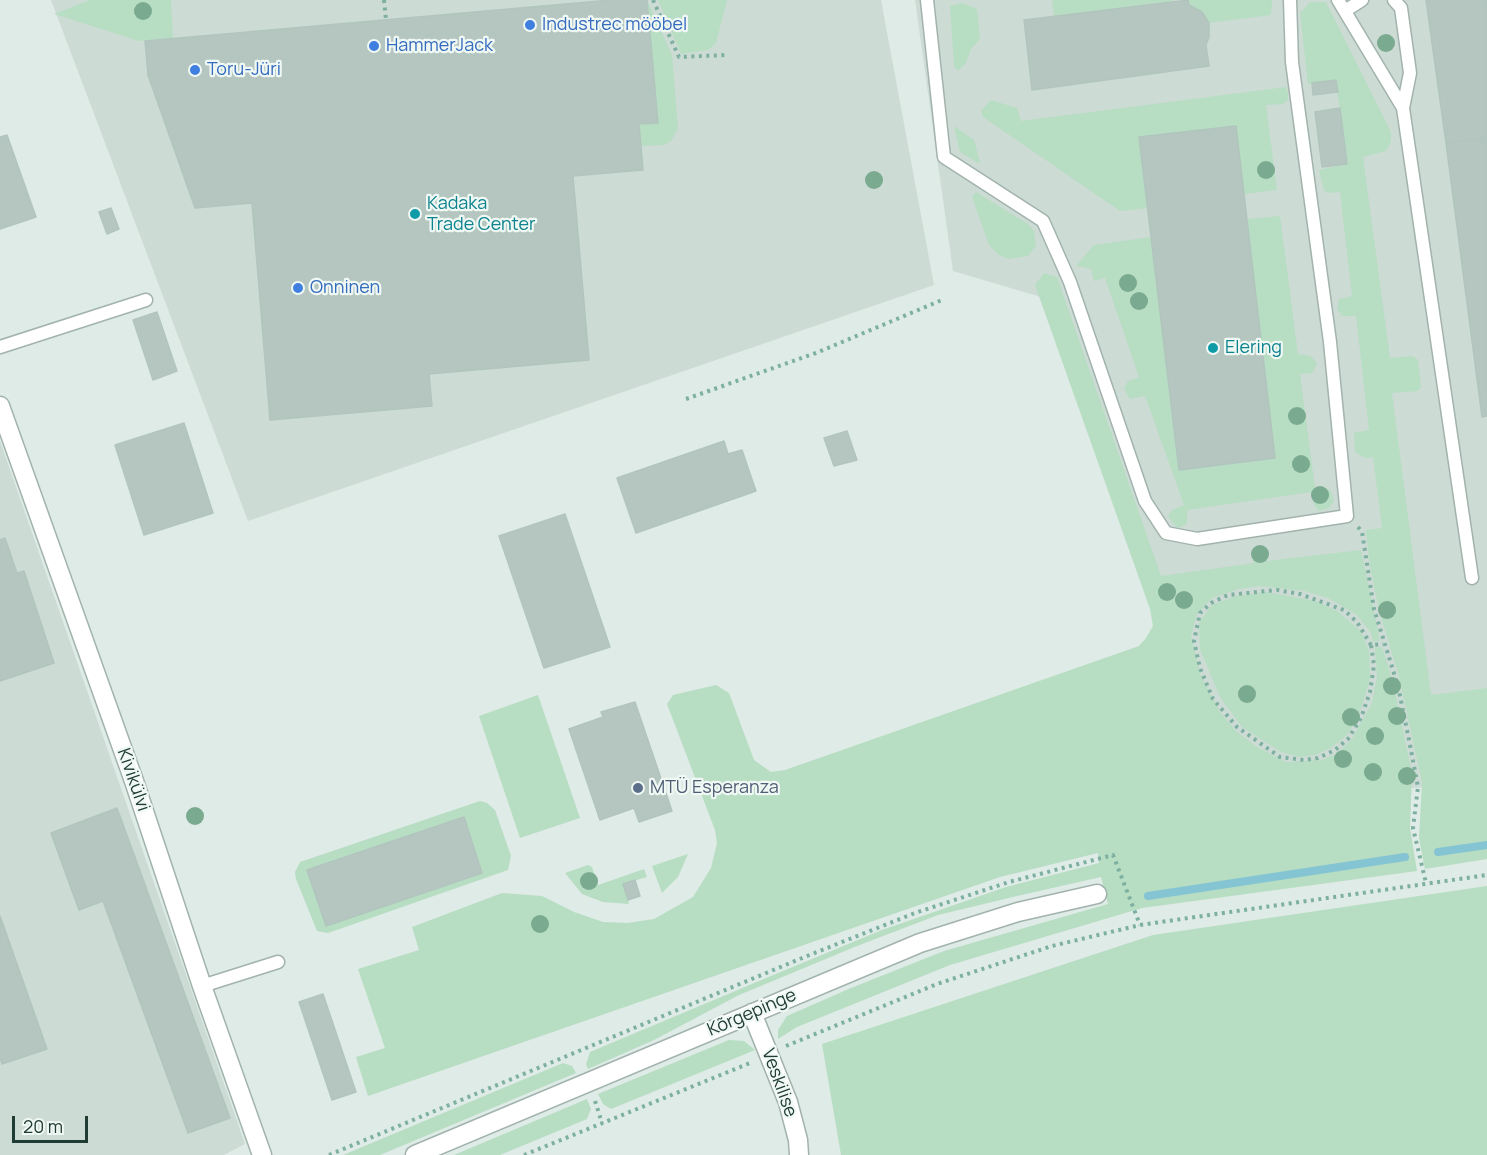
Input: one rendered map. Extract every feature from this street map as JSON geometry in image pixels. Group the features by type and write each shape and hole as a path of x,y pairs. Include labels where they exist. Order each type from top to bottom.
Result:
{"street":[{"name":"Kivikülvi","path":"0,406 134,781 202,986 262,1155"},
{"name":"Kõrgepinge","path":"415,1155 920,943 1018,912 1097,894"},
{"name":"Veskilise","path":"752,1013 771,1054 788,1102 798,1140 799,1155"}],"lane":[{"path":"927,0 944,157 1043,221 1071,282 1145,501 1166,533 1197,539 1347,516 1330,342 1292,62 1290,0"},
{"path":"1338,0 1403,108"},
{"path":"1345,11 1362,0"},
{"path":"1394,0 1401,8 1410,73 1403,108 1472,578"},
{"path":"0,347 146,300"},
{"path":"202,986 278,962"}],"path":[{"path":"384,0 386,20"},
{"path":"653,0 679,57 727,55"},
{"path":"686,399 816,353 942,300"},
{"path":"1347,516 1362,532 1374,609 1383,644 1398,686 1418,787 1413,828 1426,883"},
{"path":"1277,590 1300,594 1344,610 1358,622 1371,645 1374,665 1370,692 1361,718 1348,739 1335,750 1318,758 1304,760 1280,757 1237,727 1213,699 1200,668 1194,641 1200,613 1211,603 1228,595 1277,590"},
{"path":"1371,645 1383,644"},
{"path":"329,1155 807,956 915,913 1009,882 1113,855 1140,925"},
{"path":"524,1155 771,1054 811,1034 937,984 1052,946 1140,925 1487,875"},
{"path":"593,1096 602,1123"}],"shaded area":[{"name":"Kadaka Trade Center","path":"51,0 881,0 934,285 248,521"},
{"path":"915,0 1487,0 1487,777 1429,787 1227,800 1051,300 953,271"},
{"path":"0,441 245,1144 224,1155 0,1155"}],"green space":[{"path":"90,0 171,0 173,38 139,41 54,14"},
{"path":"647,0 672,55 678,128 671,141 664,145 641,146 639,124 658,122"},
{"path":"658,0 727,0 716,43 708,50 681,54"},
{"path":"1052,0 1173,0 1173,1 1054,16"},
{"path":"1188,0 1272,0 1271,15 1209,23 1202,12 1189,5"},
{"path":"1310,2 1326,2 1391,132 1391,141 1386,151 1363,157 1390,358 1413,356 1418,360 1421,387 1418,391 1392,393 1431,695 1487,688 1487,859 1425,869 1419,838 1422,782 1398,673 1379,610 1369,561 1366,530 1382,528 1373,457 1365,458 1355,452 1354,433 1369,430 1356,316 1342,316 1337,309 1339,299 1352,296 1340,192 1324,191 1319,170 1347,164 1340,108 1335,81 1308,84 1300,13"},
{"path":"963,3 977,9 980,39 971,49 966,63 958,71 954,66 950,6"},
{"path":"1286,87 1288,100 1283,104 1266,105 1277,190 1244,194 1235,126 1140,137 1148,208 1120,211 983,117 981,111 991,100 1017,108 1021,121"},
{"path":"954,126 974,140 980,162 960,152"},
{"path":"976,192 1028,224 1034,231 1036,246 1028,256 1008,259 999,255 989,245 972,197"},
{"path":"1280,216 1298,354 1311,356 1317,364 1312,373 1300,374 1315,488 1324,487 1331,491 1334,501 1329,508 1319,511 1314,505 1312,492 1187,510 1187,524 1178,528 1168,517 1172,510 1184,505 1145,396 1130,399 1124,389 1128,381 1139,377 1105,278 1094,281 1091,269 1076,266 1094,245 1151,237 1179,470 1275,458 1247,219"},
{"path":"1044,273 1057,277 1161,576 1254,563 1252,552 1257,545 1262,548 1266,561 1361,550 1380,640 1373,642 1371,633 1357,615 1328,598 1305,591 1259,586 1238,589 1212,598 1197,614 1191,636 1201,676 1220,712 1237,732 1257,747 1286,762 1322,760 1338,753 1352,739 1372,703 1377,676 1375,648 1382,647 1393,682 1412,774 1410,828 1417,871 1142,908 950,965 797,1027 778,1039 778,1030 787,1016 851,988 944,951 1108,904 1101,877 1017,896 938,915 857,946 739,995 654,1040 588,1069 586,1064 590,1052 882,930 1006,887 1099,863 1098,853 1000,877 368,1096 356,1057 385,1048 358,969 419,950 412,927 502,893 542,896 574,912 603,922 628,923 654,919 693,897 711,868 717,843 715,830 667,704 673,695 716,685 729,693 754,760 771,772 785,770 1139,646 1146,638 1153,626 1150,609 1035,285"},
{"path":"1267,592 1316,601 1337,611 1361,631 1369,651 1370,679 1358,718 1347,735 1331,748 1315,755 1299,757 1281,752 1242,727 1220,697 1200,649 1199,623 1212,605 1236,596"},
{"path":"538,695 580,818 520,838 479,716"},
{"path":"480,801 487,803 495,810 511,856 508,870 328,933 317,931 296,879 295,872 300,862"},
{"path":"688,854 678,877 662,893 652,866"},
{"path":"588,865 592,867 598,885 644,869 647,877 623,884 629,904 603,902 582,894 565,873"},
{"path":"1487,886 1487,1155 841,1155 822,1044 1153,935"},
{"path":"729,1040 744,1041 755,1050 611,1109 603,1104 598,1094"},
{"path":"563,1063 572,1066 576,1073 380,1155 343,1155"},
{"path":"587,1099 591,1109 587,1119 500,1155 454,1155"}],"building":[{"name":"Kadaka Trade Center","path":"611,0 647,0 658,123 639,124 643,170 573,176 589,360 429,374 432,406 270,420 252,203 195,208 148,75 145,41"},
{"path":"1188,0 1189,5 1202,12 1209,23 1209,37 1206,45 1209,66 1032,90 1024,20"},
{"path":"1426,0 1487,0 1487,138 1446,143"},
{"path":"1336,80 1338,92 1313,95 1312,83"},
{"path":"1340,108 1347,164 1322,167 1315,112"},
{"name":"Elering","path":"1236,126 1275,458 1179,470 1139,137"},
{"path":"7,135 36,217 0,229 0,137"},
{"path":"1487,138 1487,416 1482,417 1446,143"},
{"path":"111,208 119,229 107,234 99,212"},
{"path":"157,312 177,371 153,380 133,320"},
{"path":"184,423 213,513 144,535 115,445"},
{"path":"847,431 857,460 834,466 824,438"},
{"path":"724,441 728,454 742,450 756,491 636,533 617,478"},
{"path":"565,514 610,647 544,668 499,536"},
{"path":"5,538 17,573 24,571 54,663 0,681 0,540"},
{"path":"635,702 672,811 639,822 634,808 600,820 569,729 603,717 601,712"},
{"path":"117,808 230,1118 188,1133 103,901 79,910 51,833"},
{"path":"464,817 482,873 326,926 307,870"},
{"path":"635,880 640,896 628,900 623,884"},
{"path":"0,916 47,1049 2,1064 0,1058"},
{"path":"323,994 356,1092 332,1100 299,1002"}],"waterway":[{"path":"1438,852 1487,845"},
{"path":"1148,896 1405,857"}],"place":[{"name":"Industrec mööbel","path":"530,25"},
{"name":"HammerJack","path":"374,46"},
{"name":"Toru-Jüri","path":"195,70"},
{"name":"Kadaka Trade Center","path":"415,214"},
{"name":"Onninen","path":"298,288"},
{"name":"Elering","path":"1213,348"},
{"name":"MTÜ Esperanza","path":"638,788"}]}
